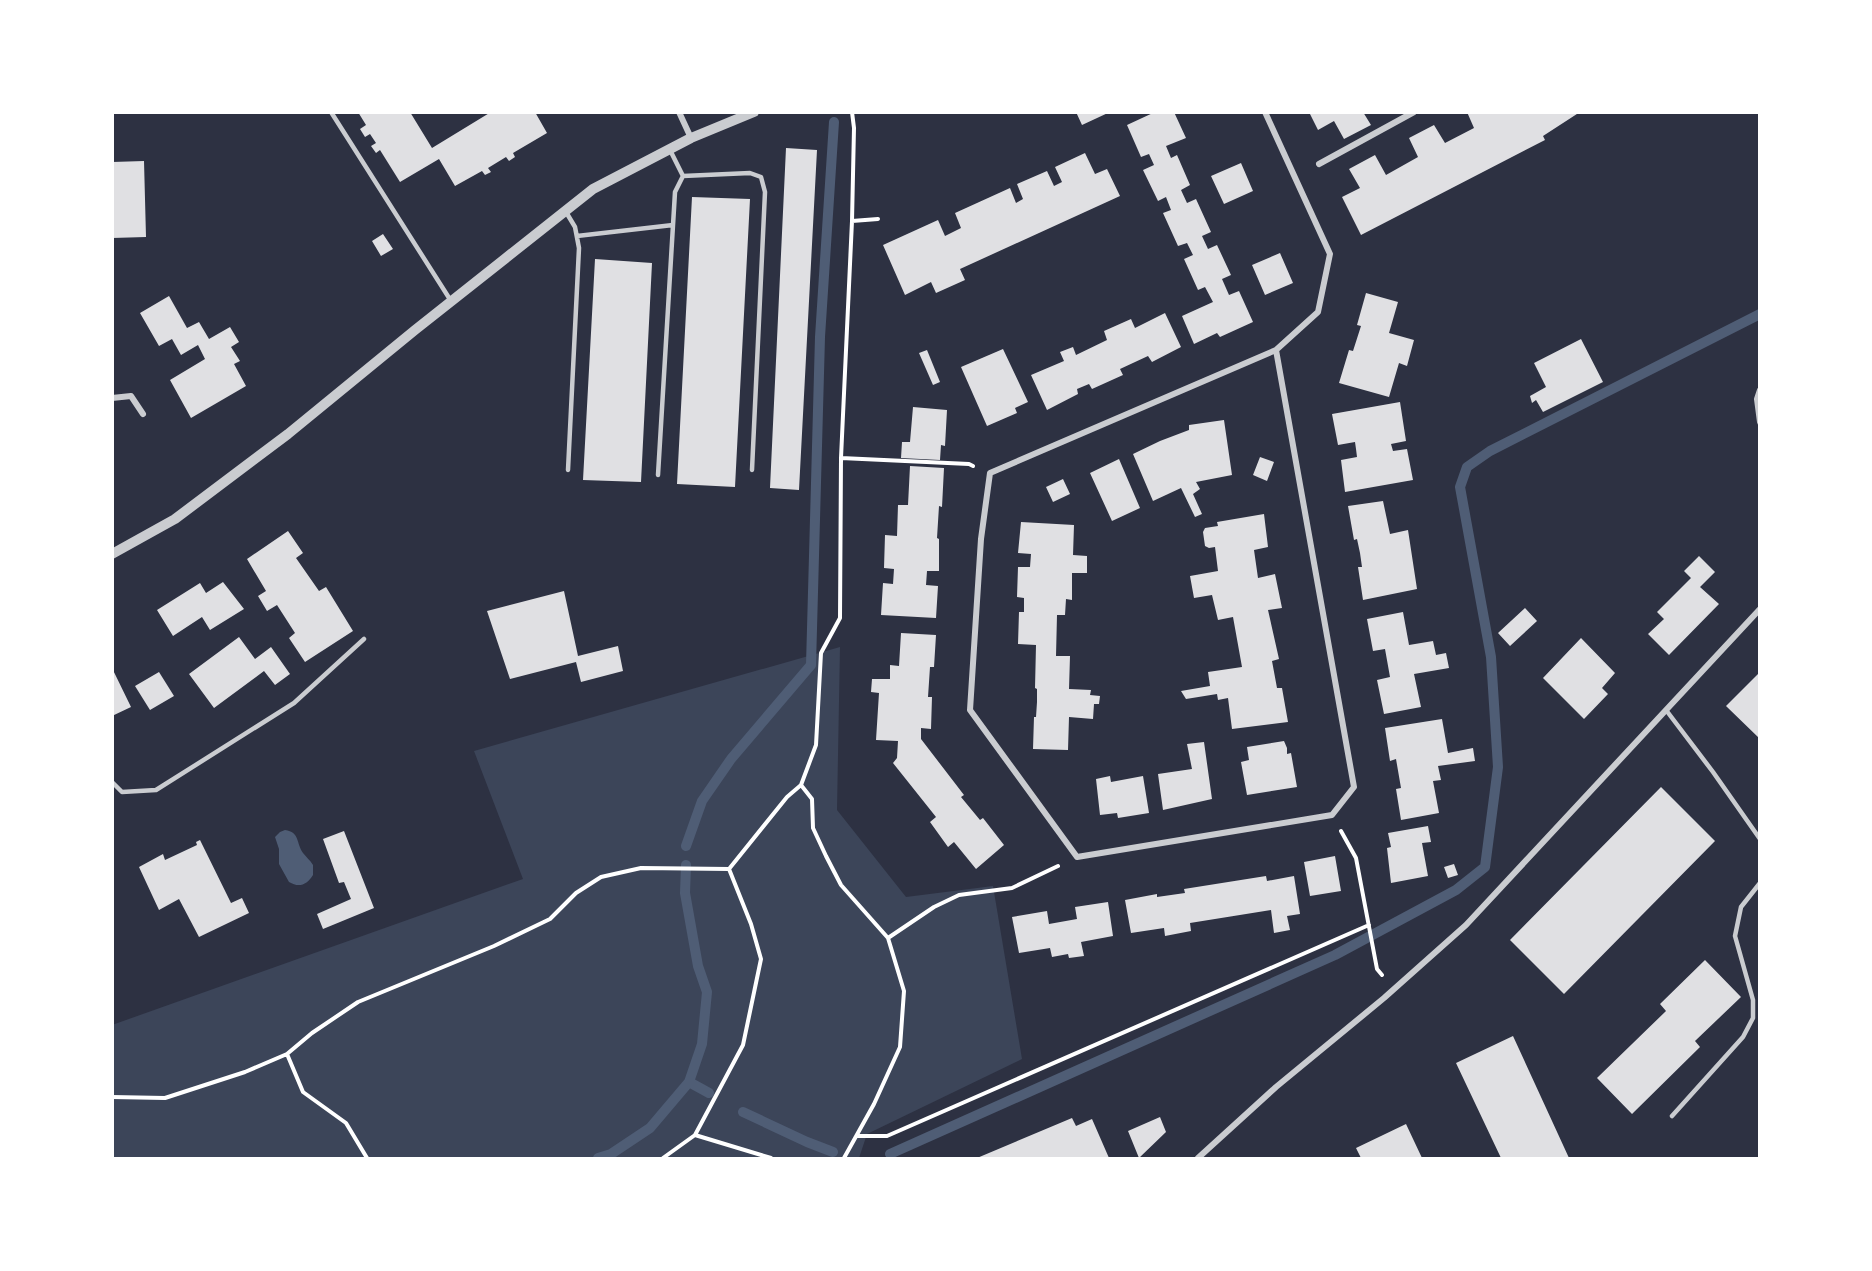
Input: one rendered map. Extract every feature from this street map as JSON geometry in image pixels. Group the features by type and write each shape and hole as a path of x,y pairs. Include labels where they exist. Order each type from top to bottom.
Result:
{"street":[{"path":"679,112 691,138"},
{"path":"112,555 175,519 288,434 593,189 691,138 754,112"},
{"path":"1264,112 1330,254 1318,312 1276,350 990,473 981,539 970,710 1077,857 1332,815 1354,787 1276,350"},
{"path":"1319,164 1414,112"},
{"path":"1760,390 1757,399 1760,422"},
{"path":"112,398 131,396 143,414"},
{"path":"1198,1158 1276,1087 1393,990 1466,925 1760,609"}],"lane":[{"path":"331,112 451,301"},
{"path":"670,149 683,176"},
{"path":"683,176 750,173 761,177 765,192 752,470"},
{"path":"658,475 675,192 683,176"},
{"path":"565,211 575,227 579,248 568,470"},
{"path":"577,236 673,225"},
{"path":"112,782 122,792 156,790 294,703 364,639"},
{"path":"1666,710 1760,839"},
{"path":"1672,1116 1743,1037 1753,1018 1753,1000 1735,936 1741,907 1760,883"}],"path":[{"path":"729,869 787,797 801,784 816,746 820,652 840,618 842,458 852,221 854,128 852,112"},
{"path":"852,221 878,219"},
{"path":"842,458 969,464 990,473"},
{"path":"801,784 812,799 813,828 841,885 888,938 904,991 900,1047 874,1104 844,1158"},
{"path":"1332,815 1356,858 1377,969 1393,990"},
{"path":"888,938 934,908 959,895 1012,888 1077,857"},
{"path":"112,1097 165,1098 245,1072 287,1054 312,1033 358,1002 494,946 550,920 576,893 601,878 641,868 729,869"},
{"path":"663,1158 695,1135 743,1045 761,959 751,924 729,869"},
{"path":"856,1136 887,1136 1369,925"},
{"path":"287,1054 303,1092 346,1123 367,1158"},
{"path":"695,1135 771,1158"}],"shaded area":[{"path":"840,647 837,810 906,897 993,886 1022,1059 867,1134 859,1158 113,1158 112,1025 523,879 474,751"},
{"path":"285,830 293,833 303,853 313,865 313,875 302,885 289,882 279,864 279,849 275,837"}],"building":[{"path":"358,112 410,112 432,148 491,112 535,112 547,133 513,153 515,157 509,161 506,157 488,168 491,172 485,175 482,171 455,186 439,159 400,182 380,150 376,153 371,146 376,143 370,134 365,137 360,129 366,125"},
{"path":"1076,112 1110,112 1082,125"},
{"path":"1155,112 1174,112 1186,138 1166,146 1171,158 1177,155 1190,185 1181,190 1187,203 1196,199 1211,232 1202,236 1208,249 1217,245 1231,275 1222,279 1229,295 1239,291 1253,322 1220,337 1217,333 1194,344 1182,316 1213,302 1205,287 1198,290 1184,259 1193,255 1187,243 1178,246 1163,213 1171,210 1166,197 1158,201 1143,170 1154,165 1149,154 1141,157 1127,125"},
{"path":"1309,112 1363,112 1371,125 1344,139 1334,121 1318,130"},
{"path":"1467,112 1580,112 1543,136 1545,140 1361,235 1342,197 1360,188 1349,169 1375,155 1386,175 1418,157 1409,138 1434,125 1445,143 1474,128"},
{"path":"786,148 817,150 799,490 770,488"},
{"path":"1085,153 1095,174 1107,169 1120,196 960,269 965,280 936,293 931,282 905,295 883,245 938,220 945,236 961,228 955,213 1010,188 1016,203 1023,199 1017,184 1047,171 1054,186 1062,182 1055,167"},
{"path":"144,161 146,237 112,238 112,162"},
{"path":"1241,163 1253,191 1224,204 1211,176"},
{"path":"692,197 750,199 735,487 677,484"},
{"path":"383,234 393,249 381,256 372,241"},
{"path":"1280,253 1293,283 1265,295 1252,265"},
{"path":"595,259 652,263 641,482 583,480"},
{"path":"1366,293 1398,302 1389,333 1414,340 1407,366 1399,363 1389,397 1339,383 1349,350 1353,351 1361,326 1357,325"},
{"path":"169,296 187,328 199,322 209,339 230,327 239,342 231,347 240,361 234,364 246,386 191,418 170,380 205,359 198,345 181,355 172,339 159,346 140,313"},
{"path":"1165,313 1181,347 1152,362 1148,356 1120,369 1123,375 1092,389 1089,384 1077,389 1078,394 1047,410 1031,375 1064,361 1060,352 1073,347 1076,355 1107,340 1104,331 1131,319 1135,328"},
{"path":"1581,339 1603,382 1543,412 1536,400 1532,403 1530,396 1546,387 1534,363"},
{"path":"1003,349 1028,402 1015,408 1017,413 987,426 961,367"},
{"path":"927,350 940,382 933,385 919,353"},
{"path":"1400,402 1406,441 1391,444 1393,451 1407,449 1413,480 1345,492 1341,460 1357,457 1355,442 1338,445 1332,414"},
{"path":"913,407 947,410 945,446 941,445 940,460 901,458 902,442 910,442"},
{"path":"1224,420 1232,475 1196,482 1200,489 1193,494 1202,514 1195,517 1181,488 1153,501 1133,454 1189,430 1189,425"},
{"path":"1260,457 1274,462 1267,481 1253,475"},
{"path":"1119,459 1140,508 1112,521 1090,473"},
{"path":"910,466 944,468 942,507 939,506 937,538 939,539 939,571 927,571 926,585 938,586 936,618 881,615 883,583 893,584 894,569 884,568 885,535 897,536 898,505 908,505"},
{"path":"1063,479 1070,494 1053,502 1046,487"},
{"path":"1383,501 1390,534 1408,530 1417,589 1363,600 1358,567 1362,567 1360,553 1357,539 1354,540 1348,506"},
{"path":"1264,514 1268,547 1254,550 1258,578 1275,574 1282,608 1268,610 1279,659 1272,661 1277,688 1282,688 1288,722 1232,729 1228,698 1218,700 1217,694 1186,699 1181,691 1210,686 1208,672 1242,667 1233,617 1218,620 1212,595 1194,598 1190,576 1218,571 1215,547 1205,546 1203,532 1205,528 1218,526 1217,522"},
{"path":"1021,522 1074,525 1073,555 1087,556 1087,573 1072,573 1072,600 1066,599 1065,615 1057,615 1056,656 1070,656 1069,689 1091,690 1090,695 1100,696 1099,704 1094,704 1093,719 1069,717 1068,750 1033,749 1037,702 1036,645 1018,644 1019,612 1024,612 1024,598 1017,597 1018,567 1030,567 1031,554 1018,553"},
{"path":"288,531 303,553 296,558 319,591 326,587 353,631 305,662 289,638 295,633 277,605 267,611 258,596 266,591 247,559"},
{"path":"1699,556 1715,572 1700,587 1719,604 1669,655 1648,634 1664,619 1657,612 1691,578 1684,571"},
{"path":"223,582 244,609 210,630 202,617 173,636 157,610 200,583 206,593"},
{"path":"564,591 578,656 618,646 623,671 581,682 576,662 510,679 487,611"},
{"path":"1525,608 1537,621 1510,646 1498,633"},
{"path":"1403,612 1409,645 1433,641 1436,655 1446,653 1449,668 1414,674 1421,707 1384,714 1377,680 1390,677 1385,649 1373,651 1367,619"},
{"path":"901,633 936,635 934,667 930,667 928,697 932,697 931,729 921,728 921,739 964,795 961,797 980,820 983,818 1004,845 976,869 954,842 948,847 930,822 936,817 893,763 897,758 898,741 876,740 879,693 871,692 872,679 890,679 890,665 899,666"},
{"path":"239,637 255,659 271,647 290,674 275,685 264,671 214,708 189,674"},
{"path":"1581,638 1615,673 1602,688 1608,694 1584,719 1543,678"},
{"path":"112,668 131,707 112,716"},
{"path":"159,672 174,696 150,710 135,686"},
{"path":"1760,672 1760,739 1726,706"},
{"path":"1442,719 1448,753 1473,748 1475,761 1438,766 1441,780 1433,781 1439,813 1401,820 1396,789 1401,788 1396,759 1390,761 1385,728"},
{"path":"1284,741 1287,754 1291,753 1297,787 1247,795 1241,762 1249,760 1247,747"},
{"path":"1204,742 1212,799 1163,810 1158,774 1192,769 1187,744"},
{"path":"1110,776 1111,782 1143,776 1149,813 1118,818 1117,813 1100,815 1096,779"},
{"path":"1661,787 1715,841 1564,994 1510,940"},
{"path":"1428,826 1431,842 1422,843 1428,876 1391,883 1387,848 1391,847 1388,833"},
{"path":"344,831 374,908 323,929 317,914 351,899 344,882 339,883 323,839"},
{"path":"200,840 231,903 242,898 249,913 199,937 179,899 159,910 139,867 163,854 165,860 197,845 196,842"},
{"path":"1335,856 1341,891 1310,896 1304,862"},
{"path":"1454,864 1458,875 1448,878 1444,867"},
{"path":"1266,876 1267,881 1294,876 1300,914 1287,916 1290,930 1274,933 1271,910 1190,923 1191,931 1165,936 1164,928 1131,933 1125,900 1157,894 1157,897 1185,893 1184,889"},
{"path":"1108,902 1113,936 1081,942 1084,956 1069,958 1068,954 1052,957 1050,948 1019,953 1012,917 1047,911 1049,924 1077,919 1075,907"},
{"path":"1705,960 1741,997 1695,1041 1700,1047 1632,1114 1597,1078 1666,1011 1660,1004"},
{"path":"1513,1036 1569,1158 1501,1158 1456,1063"},
{"path":"1160,1117 1166,1132 1139,1158 1128,1131"},
{"path":"1072,1118 1076,1126 1092,1119 1109,1158 977,1158"},
{"path":"1406,1124 1422,1158 1361,1158 1356,1148"}],"waterway":[{"path":"686,846 702,801 731,759 811,665 820,337 834,122"},
{"path":"890,1154 1335,955 1456,890 1485,867 1498,767 1491,657 1460,487 1467,467 1490,451 1760,314"},
{"path":"598,1158 611,1154 650,1128 689,1082 702,1044 707,992 698,966 685,893 686,865"},
{"path":"689,1082 709,1093"},
{"path":"743,1112 833,1152"}]}
